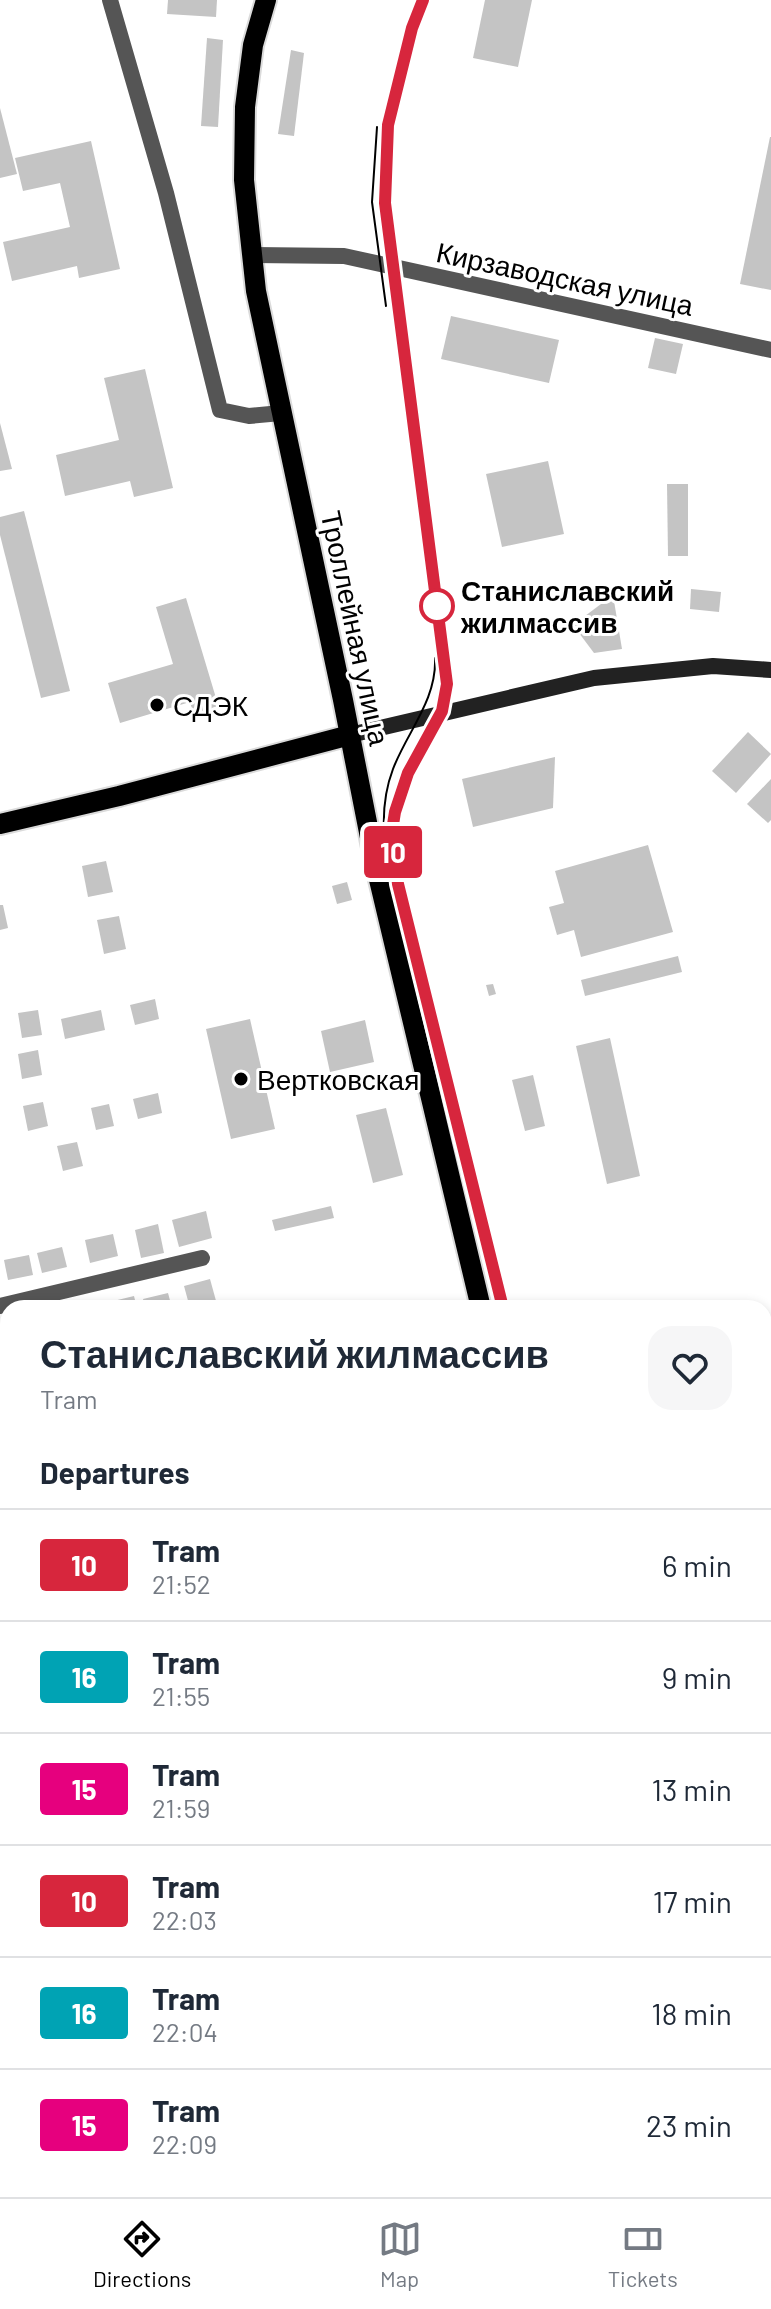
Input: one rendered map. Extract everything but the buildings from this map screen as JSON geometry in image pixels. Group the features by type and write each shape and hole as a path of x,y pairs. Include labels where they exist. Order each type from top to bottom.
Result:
{"main road":[{"name":"Троллейная улица","path":"266,0 253,45 245,107 244,180 256,291 375,863 479,1300"},
{"path":"0,824 350,735 594,678 713,666 771,670"}],"street":[{"path":"110,0 166,193 220,410 249,416 281,413"},
{"name":"Кирзаводская улица","path":"252,255 344,256 771,350"},
{"path":"25,1300 202,1258"}],"tram line":[{"path":"423,0 412,28 388,125 385,203 447,684 442,711 408,773 392,831 398,884 501,1300"},
{"name":"10","path":"423,0 412,28 388,125 385,203 447,684 442,711 400,791 392,847 398,884 501,1300"},
{"path":"377,127 372,202 386,306"},
{"path":"384,831 385,800 390,777 426,702 435,658"}],"place":[{"name":"Станиславский жилмассив","path":"437,606"},
{"name":"СДЭК","path":"157,705"},
{"name":"Вертковская","path":"241,1079"}]}
